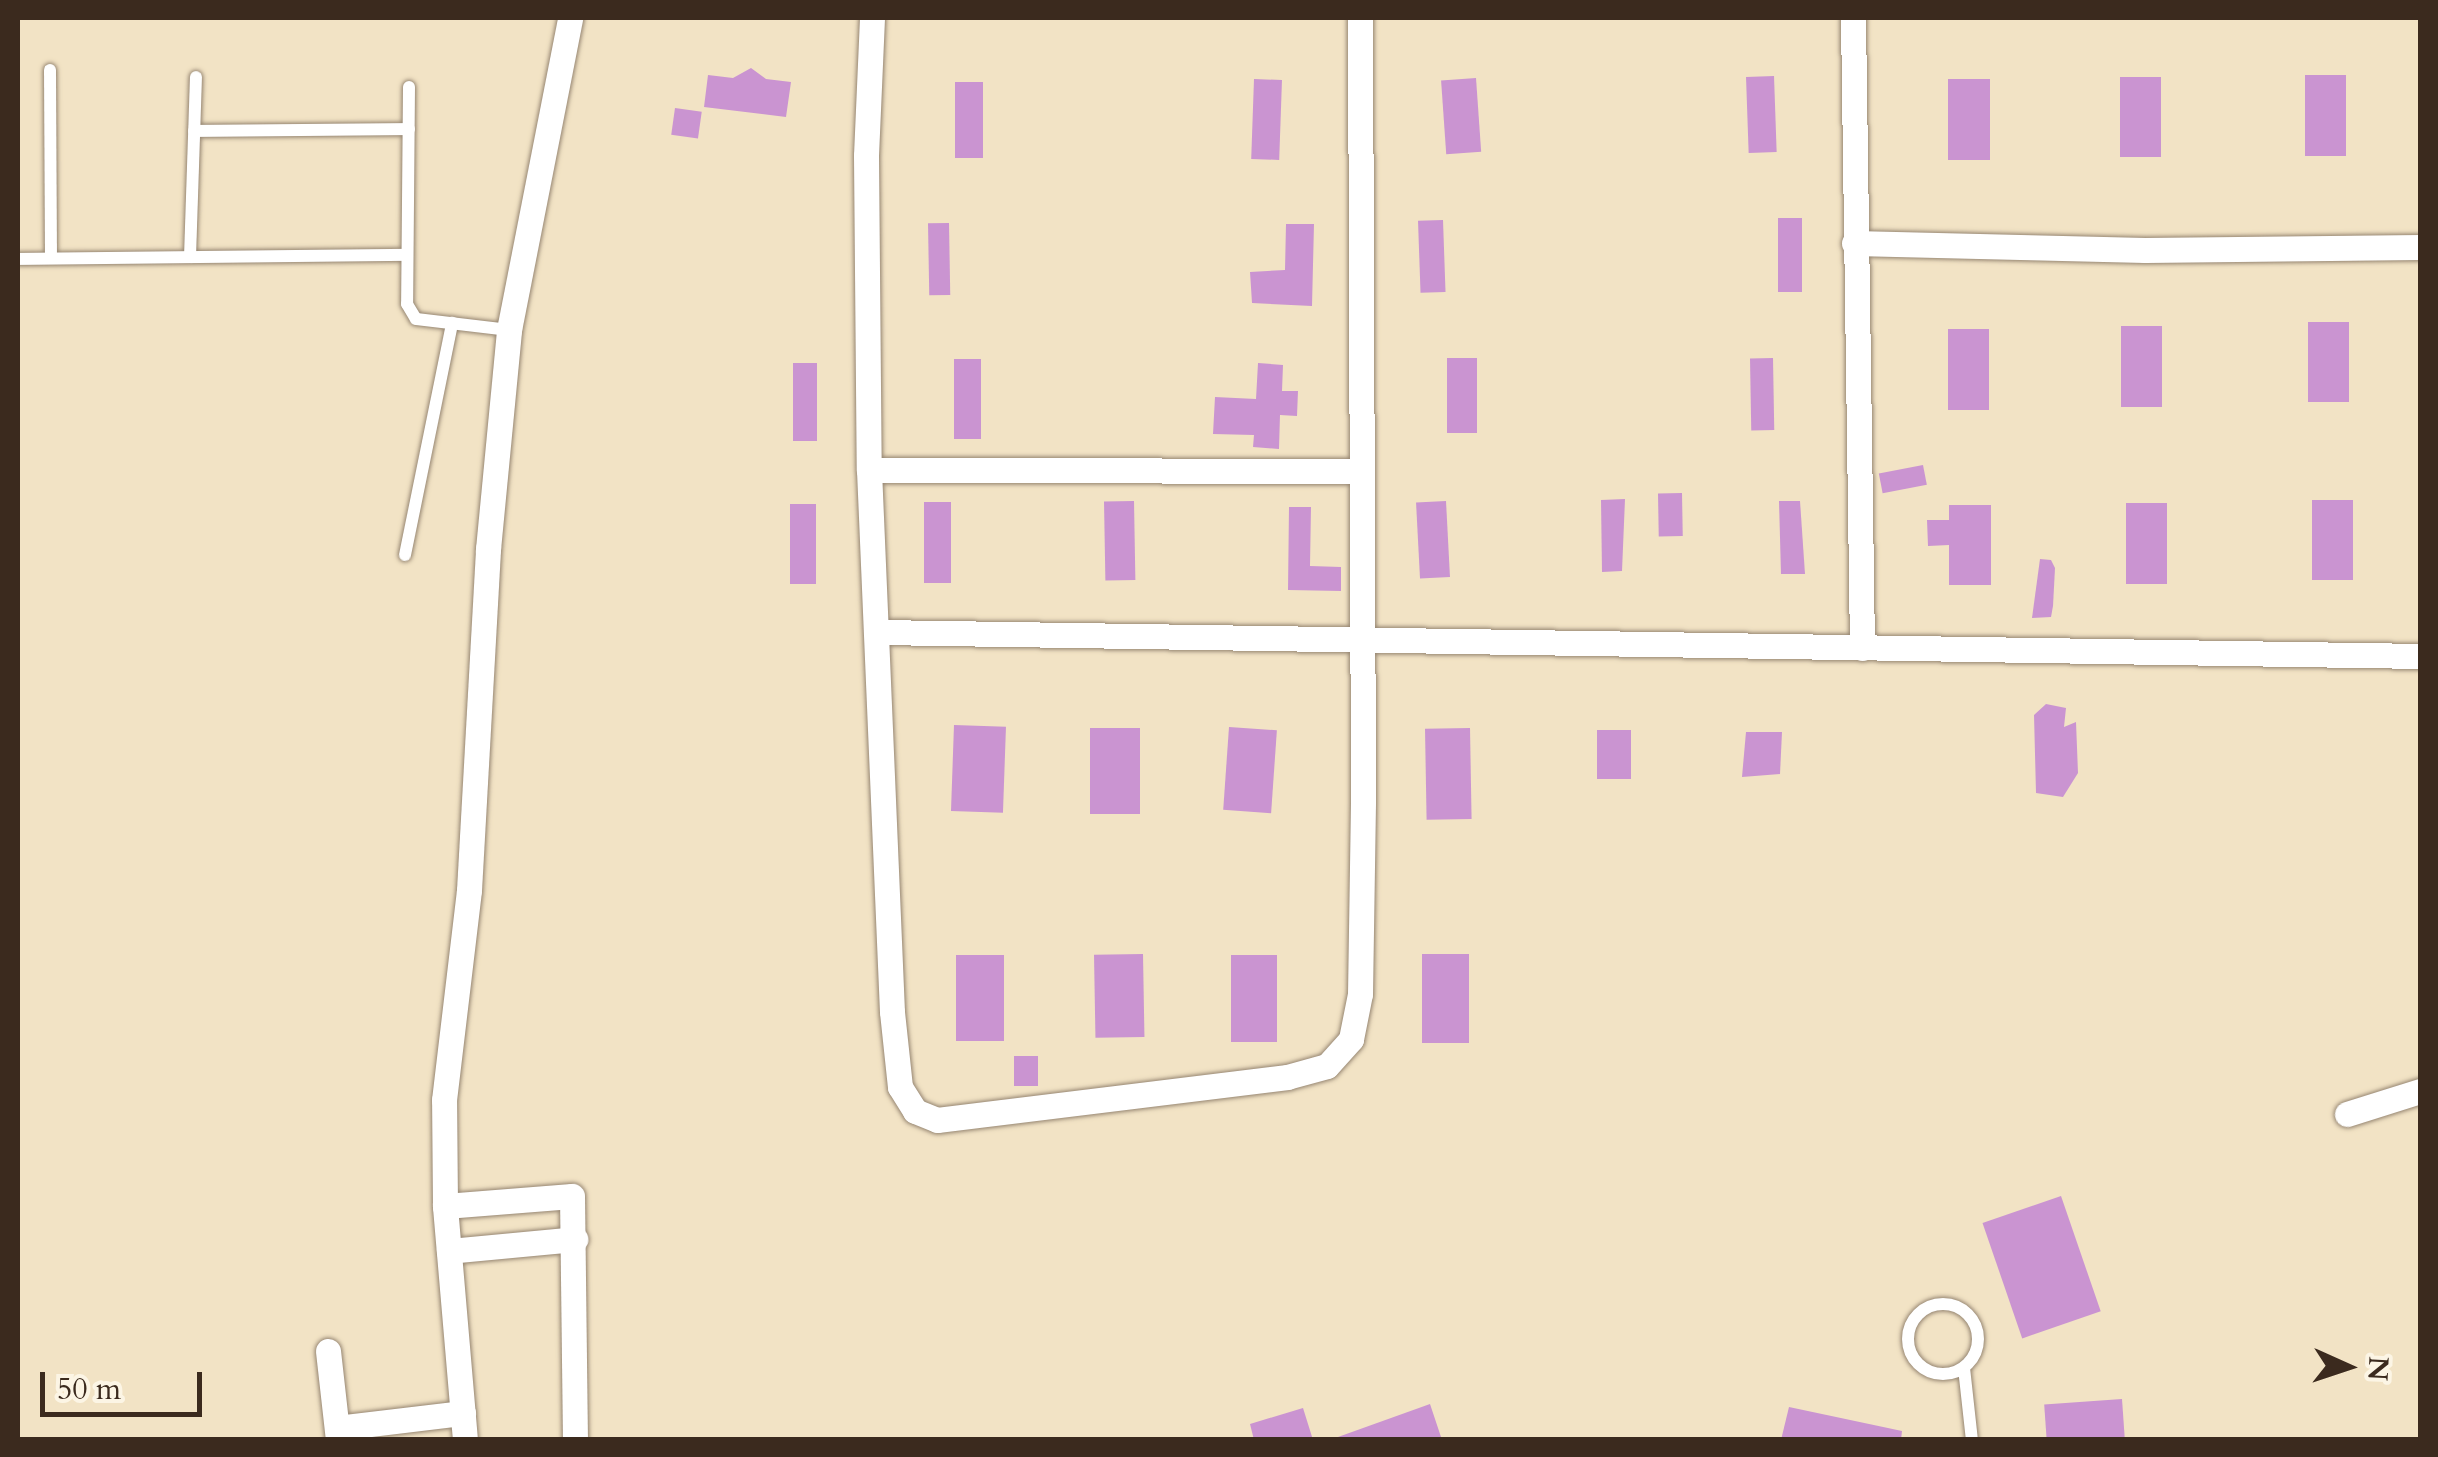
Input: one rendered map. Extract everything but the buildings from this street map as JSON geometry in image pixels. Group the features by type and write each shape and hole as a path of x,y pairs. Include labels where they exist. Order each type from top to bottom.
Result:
{"street":[{"path":"465,1440 444,1206 444,1100 469,890 488,549 509,330 570,18"},
{"path":"872,18 866,156 870,470 900,1087 915,1111 938,1120 1143,1097 1327,1066 1351,1039 1360,994 1360,18"},
{"path":"1853,18 1862,648"},
{"path":"1854,243 2126,250 2420,248"},
{"path":"870,470 1360,470"},
{"path":"878,632 2420,656"},
{"path":"2347,1114 2420,1091"},
{"path":"444,1206 572,1196 575,1440"},
{"path":"449,1251 575,1240"},
{"path":"328,1350 337,1434 463,1413"}],"lane":[{"path":"50,70 50,258"},
{"path":"190,257 196,78"},
{"path":"409,88 410,312 452,323 509,330"},
{"path":"194,131 408,129"},
{"path":"18,259 407,254"},
{"path":"405,555 452,323"},
{"path":"1964,1368 1948,1376 1925,1371 1911,1354 1908,1330 1928,1305 1960,1307 1971,1316 1976,1353 1964,1368 1972,1440"}]}
